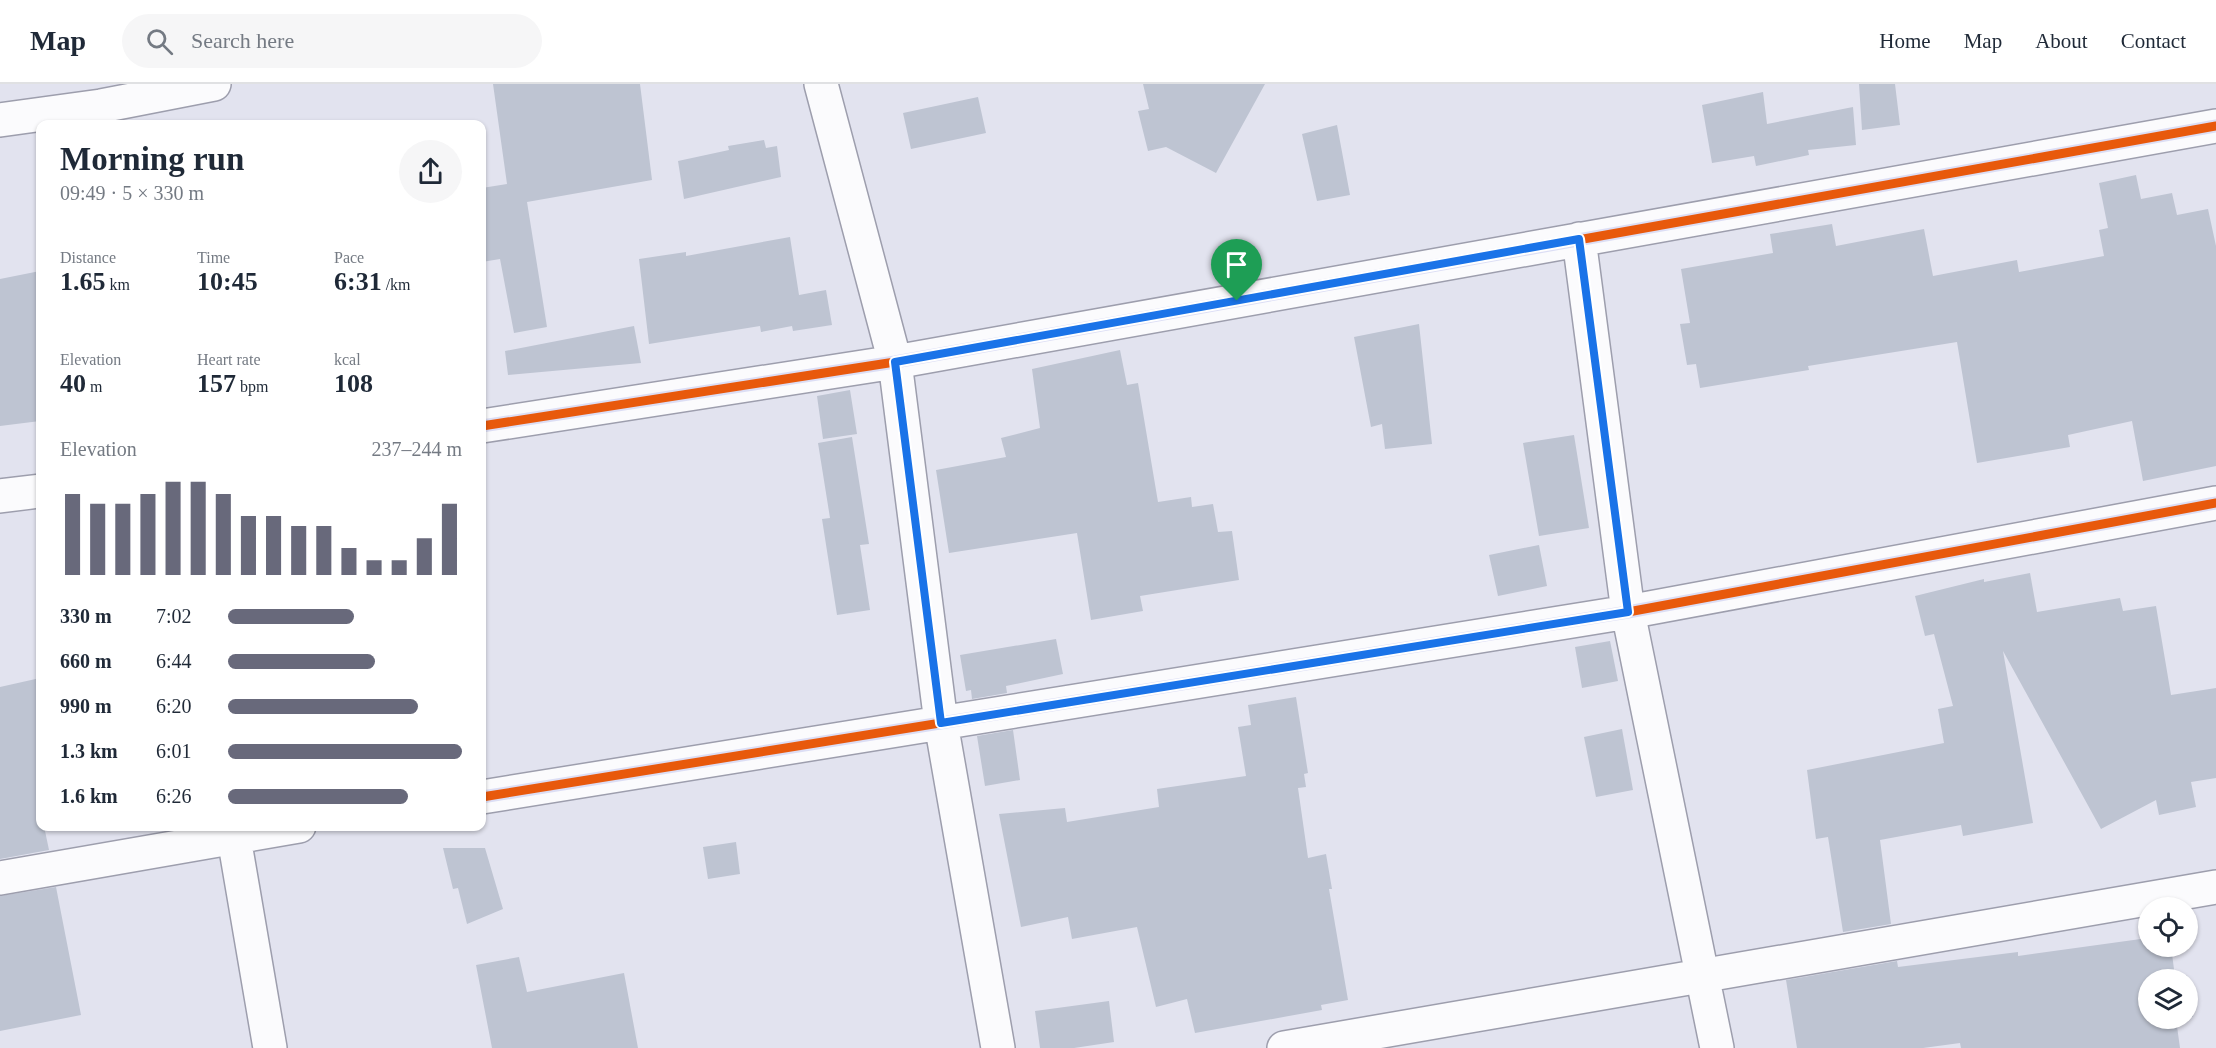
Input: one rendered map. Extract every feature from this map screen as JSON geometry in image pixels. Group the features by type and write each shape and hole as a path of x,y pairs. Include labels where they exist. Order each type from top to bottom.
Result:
{"street":[{"path":"0,120 101,105 214,84"},
{"path":"821,84 895,362 941,723 998,1048"},
{"path":"486,425 895,362 2216,126"},
{"path":"1579,239 1628,612 1716,1048"},
{"path":"0,496 36,492"},
{"path":"486,796 1628,612 2216,503"},
{"path":"0,878 233,832 270,1048"},
{"path":"1284,1048 2216,887"}],"building":[{"path":"493,84 640,84 652,180 527,202 547,327 514,333 500,259 486,261 486,187 507,184"},
{"path":"1143,84 1265,84 1216,173 1166,147 1148,151 1138,111 1149,109"},
{"path":"1859,84 1895,84 1900,125 1862,130"},
{"path":"1763,92 1767,124 1853,107 1856,145 1808,150 1809,155 1756,166 1754,156 1712,163 1702,105"},
{"path":"978,97 986,133 911,149 903,113"},
{"path":"1337,125 1350,195 1317,201 1302,134"},
{"path":"764,140 766,148 777,146 781,177 684,199 678,161 729,150 728,146"},
{"path":"2136,175 2141,199 2172,193 2177,215 2208,209 2216,246 2216,466 2143,481 2132,421 2068,435 2070,447 1977,463 1957,342 1808,366 1809,370 1700,388 1696,364 1687,365 1680,324 1690,323 1681,269 1773,253 1770,234 1832,224 1836,246 1924,229 1933,276 2017,260 2019,272 2104,256 2099,230 2108,228 2099,183"},
{"path":"790,237 799,295 826,290 832,325 793,331 792,326 761,332 760,326 649,344 639,259 686,252 686,256"},
{"path":"36,272 36,422 0,426 0,279"},
{"path":"1419,324 1432,444 1385,449 1382,424 1371,427 1354,337"},
{"path":"634,326 641,363 508,375 505,351"},
{"path":"1120,350 1127,385 1138,383 1158,502 1191,497 1192,507 1213,504 1218,532 1232,531 1239,580 1140,596 1143,611 1091,620 1077,533 949,553 936,470 1006,457 1001,438 1040,428 1032,369"},
{"path":"850,390 857,434 823,439 817,396"},
{"path":"1574,435 1589,528 1539,536 1523,443"},
{"path":"852,437 869,544 860,545 870,610 837,615 822,519 830,518 818,443"},
{"path":"1539,545 1547,586 1498,596 1489,555"},
{"path":"2030,573 2037,612 2120,598 2123,611 2156,606 2171,695 2216,688 2216,778 2191,782 2196,807 2159,815 2156,800 2101,829 2003,651 2033,823 1963,836 1961,825 1880,840 1891,924 1843,932 1828,837 1816,839 1807,770 1944,743 1938,709 1953,706 1934,634 1925,636 1915,596 1984,579 1984,582"},
{"path":"1056,639 1063,674 1006,686 1007,693 972,699 971,690 966,691 960,655"},
{"path":"1610,641 1618,681 1582,688 1575,647"},
{"path":"36,679 36,831 45,831 49,850 0,859 0,687"},
{"path":"1296,697 1308,773 1304,774 1306,787 1298,788 1308,858 1326,854 1332,889 1329,889 1348,1000 1321,1005 1322,1010 1195,1033 1187,999 1156,1007 1137,927 1072,939 1068,917 1021,927 999,814 1065,808 1067,822 1159,807 1157,789 1246,776 1238,727 1251,725 1248,705"},
{"path":"1622,729 1633,790 1596,797 1584,737"},
{"path":"1013,730 1020,780 985,786 977,736"},
{"path":"736,842 740,874 708,879 703,847"},
{"path":"443,848 485,848 503,909 467,924 458,888 453,889"},
{"path":"56,887 81,1015 0,1031 0,896"},
{"path":"2138,939 2138,957 2172,957 2174,969 2138,969 2138,1029 2177,1029 2180,1048 1961,1048 1960,1043 1923,1048 1797,1048 1786,980 1897,961 1898,967 2018,952 2018,956"},
{"path":"519,957 527,992 624,973 638,1048 492,1048 476,965"},
{"path":"1109,1001 1114,1042 1074,1048 1040,1048 1035,1011"}],"cycle path":[{"path":"486,425 895,362 2216,126"},
{"path":"486,796 1628,612 2216,503"}],"route":[{"path":"1579,239 1628,612 941,723 895,362 1237,301 1579,239"}]}
